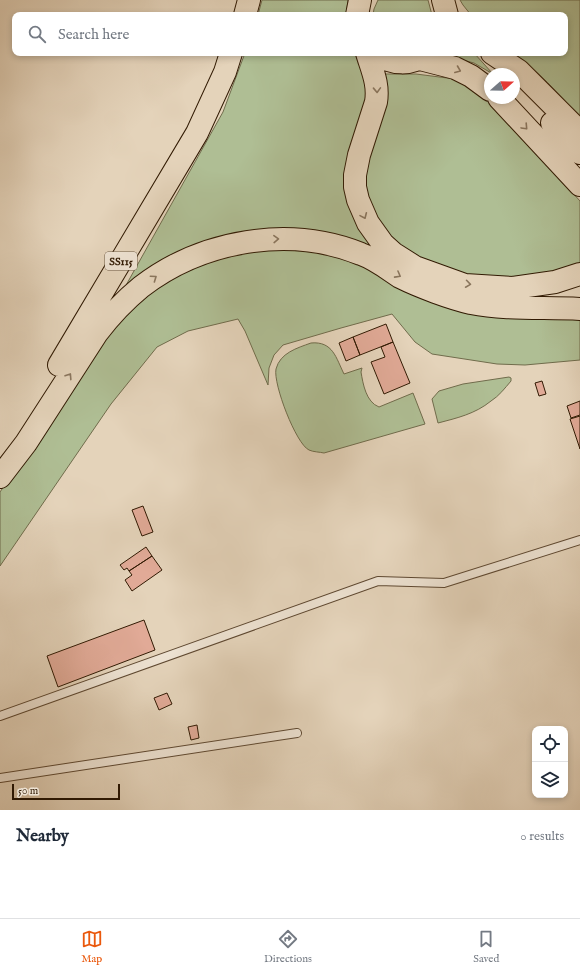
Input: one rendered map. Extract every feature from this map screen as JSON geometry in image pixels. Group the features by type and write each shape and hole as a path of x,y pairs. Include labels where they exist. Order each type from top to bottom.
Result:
{"main road":[{"path":"245,12 249,0"},
{"name":"SS115","path":"0,464 197,133 230,56"},
{"path":"368,56 375,77 377,94 374,109 359,155 355,175 356,188 360,206 368,223 383,244 414,267 465,285 513,288 555,282 580,274"},
{"path":"380,56 395,62 404,62 425,56 466,73 484,86"},
{"path":"490,56 501,68"},
{"path":"496,56 519,71 580,132"},
{"path":"520,88 580,153"},
{"path":"505,104 580,186"},
{"path":"0,477 26,443 97,333 110,317 140,288 158,275 182,262 215,249 243,242 271,239 321,242 363,254 402,278 432,291 471,303 520,308 580,309"}],"lane":[{"path":"0,716 378,581 444,583 580,540"},
{"path":"0,778 297,734"}],"green space":[{"path":"262,0 348,0 346,12 259,12"},
{"path":"378,0 428,0 431,12 374,12"},
{"path":"460,0 580,0 580,117 539,74 516,56 568,56 568,12 469,12"},
{"path":"244,56 356,56 364,71 369,88 351,153 390,258 301,230 125,287 223,112"},
{"path":"448,56 477,56 488,68 484,69 474,63"},
{"path":"383,74 416,74 455,79 484,98 484,104 492,104 580,201 580,268 515,281 468,278 438,269 401,248 373,216 364,181"},
{"path":"299,246 580,315 580,360 525,365 497,364 432,354 415,342 392,314 283,345 274,355 269,368 268,385 245,331 238,319 188,331 157,347 111,404 0,566 0,492 101,337 144,292 217,255"},
{"path":"311,343 318,343 329,348 336,357 344,374 362,368 361,372 363,382 368,397 375,405 379,407 413,393 425,424 324,453 309,450 298,437 286,413 278,387 276,369 278,363 285,355 295,349"},
{"path":"509,377 511,378 511,381 497,397 479,409 466,415 438,423 432,399 439,391 463,384"}],"building":[{"path":"386,324 393,342 360,355 353,337"},
{"path":"353,337 360,355 346,361 339,343"},
{"path":"393,342 410,383 384,394 371,362 385,357 381,347"},
{"path":"542,381 546,394 539,396 535,383"},
{"path":"580,401 580,415 571,418 567,406"},
{"path":"580,416 580,449 570,419"},
{"path":"143,506 153,532 142,536 132,510"},
{"path":"146,547 152,556 129,571 127,568 124,570 120,565"},
{"path":"152,556 162,570 132,591 125,580 132,575 129,571"},
{"path":"144,620 155,650 58,687 47,656"},
{"path":"167,693 172,704 159,710 154,698"},
{"path":"197,725 199,738 191,740 188,727"}]}
